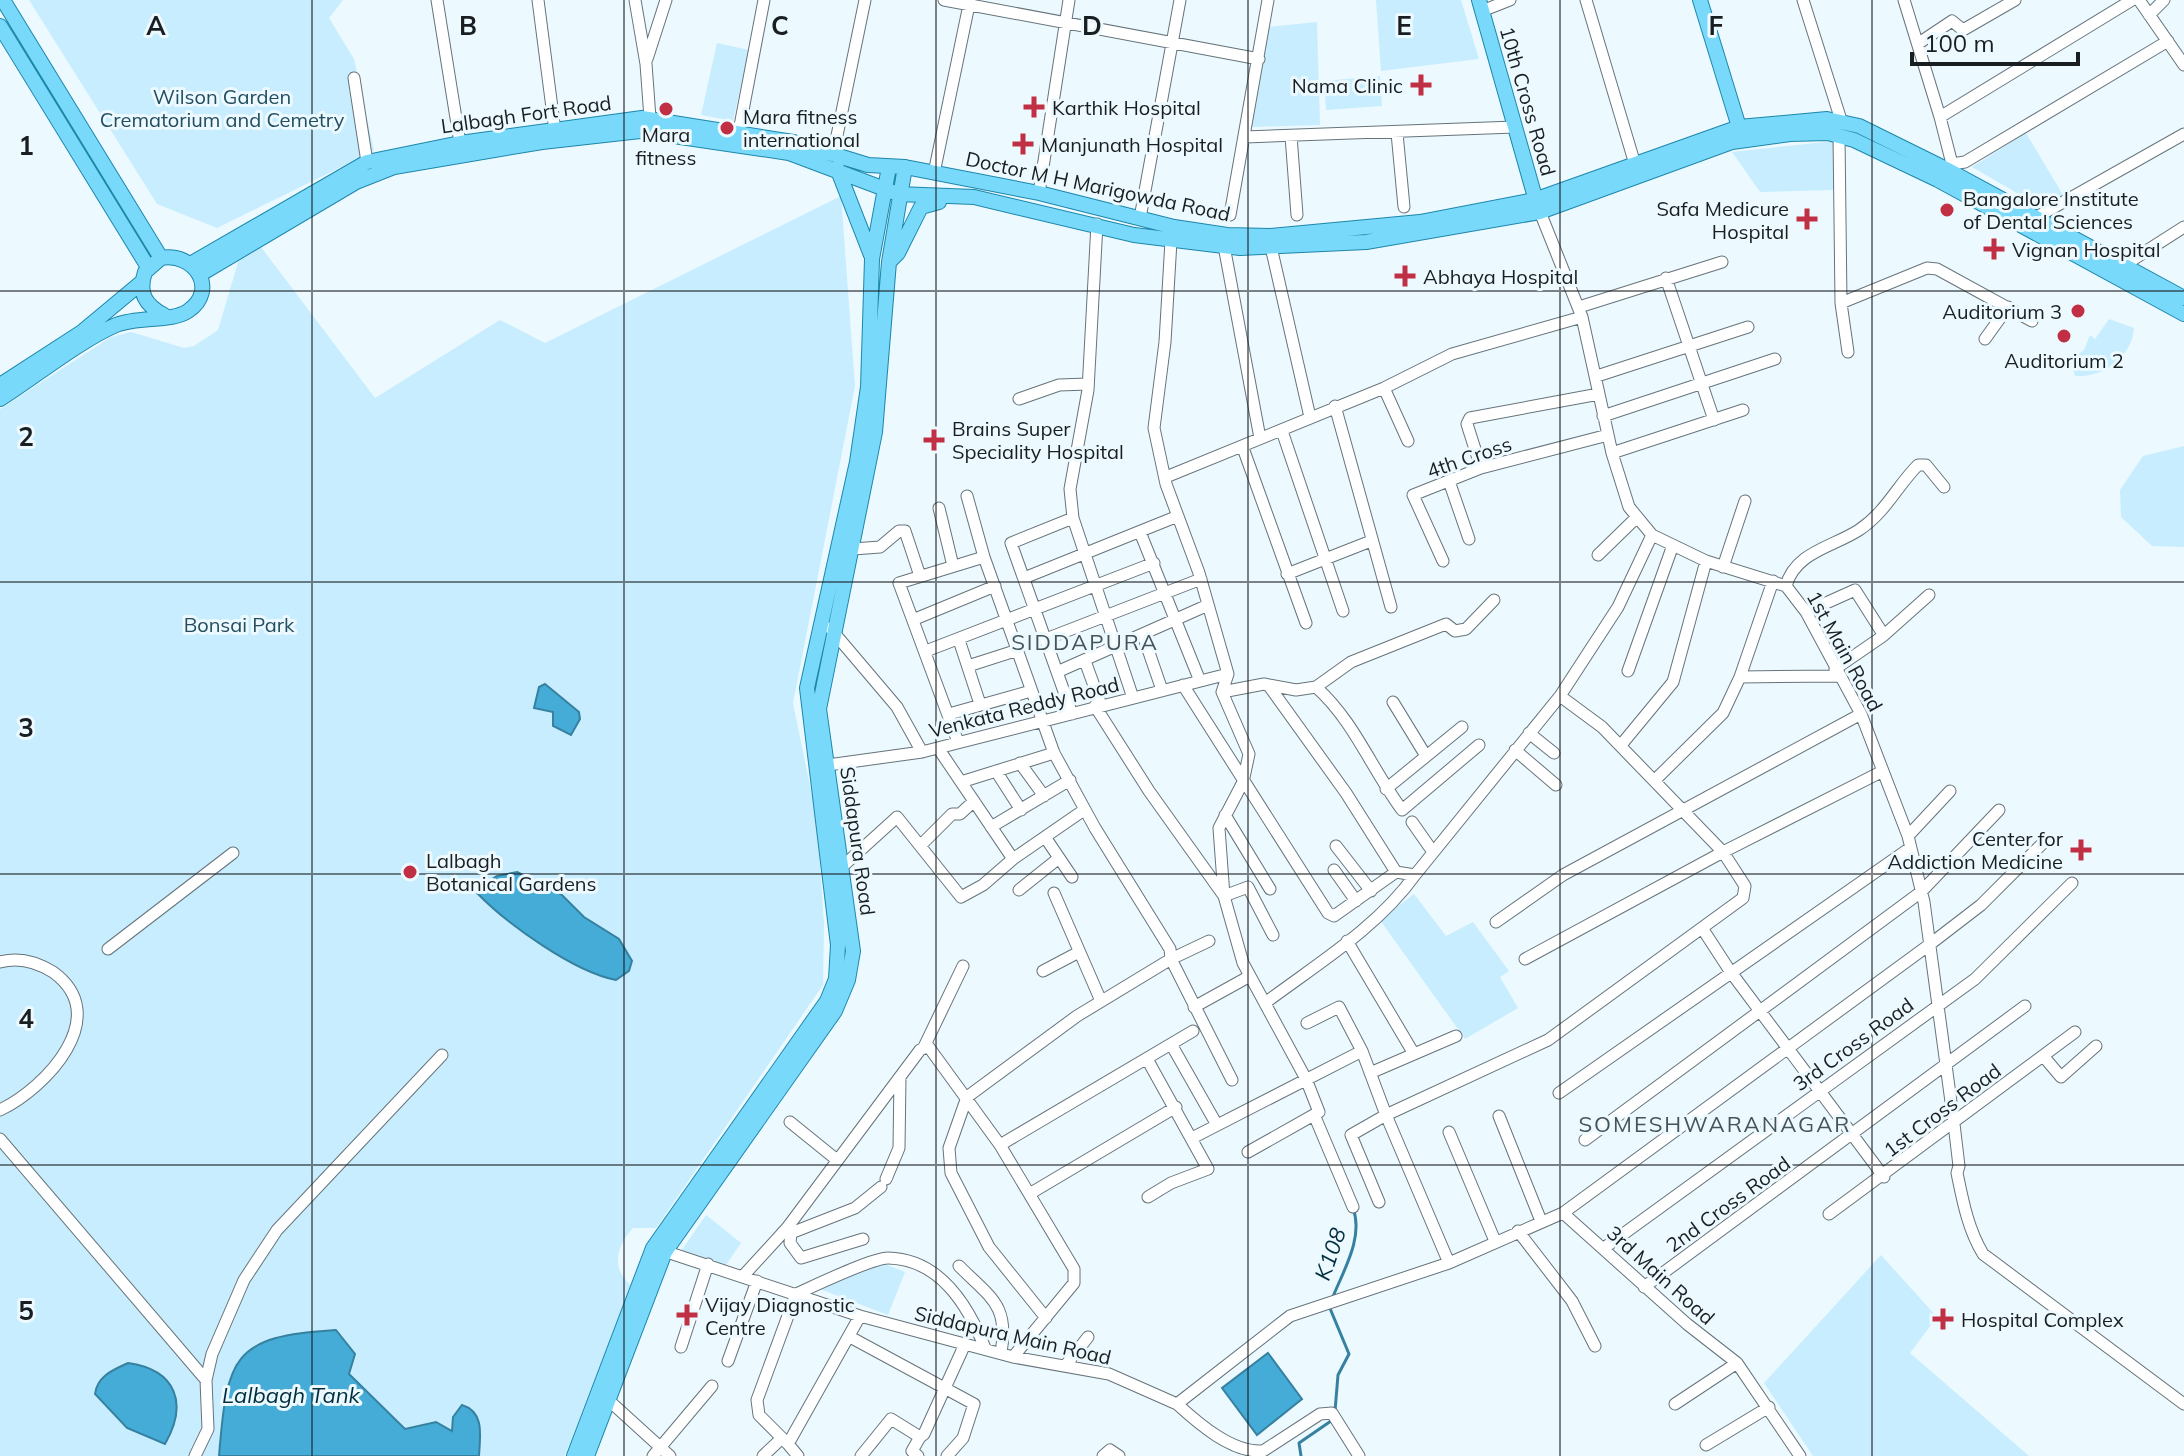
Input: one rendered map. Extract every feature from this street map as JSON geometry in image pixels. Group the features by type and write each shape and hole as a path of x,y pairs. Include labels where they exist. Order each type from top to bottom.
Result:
{"main road":[{"path":"3,0 154,262"},
{"path":"1700,0 1739,127"},
{"name":"10th Cross Road","path":"1480,6 1537,206"},
{"path":"0,26 154,262"},
{"name":"Lalbagh Fort Road","path":"196,269 367,162 460,143 650,118 793,142 891,192"},
{"name":"Doctor M H Marigowda Road","path":"889,167 905,167 1039,193 1227,235 1285,236 1537,206 1634,161 1739,127 1793,120 1840,128 1949,167 2035,218 2126,264 2184,298"},
{"name":"Doctor M H Marigowda Road","path":"891,192 974,197 1171,241 1271,247 1366,242 1537,206 1732,142 1840,128 2184,314"},
{"name":"Lalbagh Fort Road","path":"196,269 356,182 415,162 542,142 649,130 835,162 889,167"},
{"path":"835,162 872,259"},
{"path":"872,259 891,192 889,167"},
{"name":"Siddapura Road","path":"574,1456 659,1250 844,995 853,951 807,714 807,688 853,549 878,413 891,192 905,167"},
{"path":"889,262 898,253 921,207 928,203 974,197"},
{"path":"0,385 82,332 142,282 154,262 173,256 196,269 202,285 193,308 175,316 140,317 114,326 0,399"},
{"name":"Siddapura Road","path":"835,867 828,765 819,709 827,626 868,387 872,259"},
{"path":"142,282 144,298 151,308 164,315"},
{"name":"Siddapura Road","path":"587,1456 602,1394"}],"street":[{"path":"437,0 460,143"},
{"path":"538,0 555,131"},
{"path":"635,0 646,64 650,118"},
{"path":"646,64 666,0"},
{"path":"739,131 764,0"},
{"path":"835,162 865,0"},
{"path":"944,0 969,2 1259,59"},
{"path":"1039,193 1069,0"},
{"path":"1140,218 1180,0"},
{"path":"1230,215 1268,0"},
{"path":"1480,6 1510,0"},
{"path":"1586,0 1634,161"},
{"path":"1803,0 1840,128 1841,303 1848,352"},
{"path":"1904,0 1940,117 1949,167 1965,162 2168,41"},
{"path":"1919,43 1952,21 1963,30 2015,0"},
{"path":"1940,117 2132,0"},
{"path":"2139,0 2184,65"},
{"path":"2149,15 2164,0"},
{"path":"934,173 969,2"},
{"path":"354,78 367,162"},
{"path":"1245,137 1515,127"},
{"path":"1397,133 1404,207"},
{"path":"2035,218 2184,134"},
{"path":"1291,136 1297,215"},
{"name":"1st Main Road","path":"1537,206 1580,312 1623,497 1636,518 1652,535 1706,561 1786,586 1806,612 1861,714 1909,842 1921,892 1959,1166"},
{"path":"1097,224 1088,384 1070,489 1073,518 1084,555 1133,698"},
{"path":"2126,264 2184,227"},
{"path":"1171,241 1165,342 1154,428 1166,477 1201,579 1228,674 1222,692 1249,747 1243,782 1219,828 1224,896 1250,976 1306,1079 1319,1112 1248,1152"},
{"path":"1224,246 1260,438"},
{"path":"1271,247 1310,417"},
{"path":"1166,477 1384,388 1452,354 1580,312 1666,278 1722,262"},
{"path":"1841,303 1927,268 1937,269 2032,321"},
{"path":"1666,278 1714,420"},
{"path":"1985,339 2008,307"},
{"path":"1597,376 1748,327"},
{"path":"1603,416 1775,359"},
{"path":"1019,399 1059,385 1088,384"},
{"path":"1384,388 1408,441"},
{"path":"1481,468 1467,424 1470,418 1599,394"},
{"path":"1335,406 1391,607"},
{"path":"1612,453 1743,410"},
{"path":"1282,431 1343,611"},
{"name":"4th Cross","path":"1443,561 1413,495 1481,468 1608,435"},
{"path":"1243,448 1306,623"},
{"path":"1786,586 1789,577 1805,557 1839,542 1869,521 1900,490 1918,465 1926,465 1944,487"},
{"path":"1449,481 1469,539"},
{"path":"967,496 984,557 1009,618 1054,753 1084,810 1170,949 1171,959 1232,1080"},
{"path":"1723,567 1745,501"},
{"path":"939,508 953,566"},
{"path":"1024,578 1178,516"},
{"path":"1072,714 1011,543 1073,518"},
{"path":"1598,555 1636,518"},
{"path":"853,549 880,547 905,531 920,576"},
{"path":"1140,532 1200,681"},
{"path":"1265,1003 1399,897 1560,696 1618,607 1652,535"},
{"path":"1287,574 1371,541"},
{"path":"1628,671 1673,545"},
{"path":"958,742 915,619 899,583 984,557"},
{"path":"1621,745 1673,682 1706,561"},
{"path":"926,651 1154,563"},
{"path":"1046,639 1201,579"},
{"path":"1655,780 1723,713 1740,677 1773,581"},
{"path":"915,619 995,586"},
{"path":"1806,612 1855,590 1883,634"},
{"path":"1740,677 1836,672 1929,595"},
{"path":"1222,692 1264,684 1296,690 1316,687 1351,662 1446,624 1455,631 1466,629 1494,600"},
{"path":"1057,672 1208,605"},
{"path":"827,626 897,707 922,752"},
{"path":"1143,635 1162,690"},
{"path":"959,640 980,704"},
{"path":"968,666 1018,650"},
{"path":"1085,661 1098,706 1149,791 1224,896"},
{"name":"Venkata Reddy Road","path":"828,765 922,752 1228,674"},
{"path":"1264,684 1346,793 1396,872"},
{"path":"1183,685 1328,913 1337,915 1396,872 1415,875"},
{"path":"1316,687 1342,710 1386,789 1402,810 1479,745"},
{"path":"949,714 1031,691"},
{"path":"1379,1202 1351,1135 1386,1115 1548,1040 1702,928 1746,892 1723,852 1684,809 1621,745 1560,696"},
{"path":"1393,702 1426,756"},
{"path":"1496,922 1563,875 1861,714"},
{"path":"1386,789 1462,727"},
{"path":"1529,733 1554,753"},
{"path":"938,748 1013,859"},
{"path":"1515,750 1556,785"},
{"path":"961,782 1054,753"},
{"path":"1020,763 1044,796"},
{"path":"996,771 1021,810"},
{"path":"1525,959 1723,852 1883,771"},
{"path":"991,827 1070,780"},
{"path":"1559,1093 1909,842 1950,791"},
{"path":"920,846 952,814 960,814 974,801"},
{"path":"835,867 897,817 961,897 983,885 1013,859 1084,810"},
{"path":"1585,1140 1921,892 1999,810"},
{"path":"1225,815 1270,889"},
{"path":"1412,822 1433,852"},
{"path":"1045,837 1072,877"},
{"path":"1177,1404 1290,1316 1449,1263 1563,1213 1981,905 2045,841"},
{"path":"1336,846 1371,891"},
{"path":"108,949 233,853"},
{"path":"1019,890 1059,858"},
{"path":"1334,870 1356,901"},
{"name":"3rd Cross Road","path":"1604,1248 1936,1007 2000,957 2072,883"},
{"path":"1224,896 1248,887 1273,935"},
{"path":"1054,893 1101,1001"},
{"path":"1702,928 1730,971 1884,1177"},
{"path":"1046,1318 989,1247 951,1173 949,1148 967,1097 1101,1001 1171,959 1209,941"},
{"path":"1347,941 1414,1054"},
{"path":"1043,971 1079,952"},
{"path":"0,962 33,962 57,976 71,993 77,1021 74,1037 59,1063 28,1092 0,1110"},
{"path":"744,1275 787,1232 837,1160 924,1047 963,966"},
{"path":"1194,1007 1250,976"},
{"name":"2nd Cross Road","path":"1644,1287 2025,1006"},
{"path":"1307,1023 1339,1007 1362,1051 1449,1263"},
{"path":"1000,1145 1193,1031"},
{"name":"1st Cross Road","path":"1829,1214 1884,1177 2075,1032"},
{"path":"1370,1073 1456,1036"},
{"path":"1171,1044 1217,1125"},
{"path":"2044,1057 2061,1077 2096,1046"},
{"path":"924,1047 931,1047 1000,1145 1074,1269 1074,1283 1013,1357"},
{"path":"1194,1137 1362,1051"},
{"path":"195,1456 208,1429 206,1380 223,1322 244,1280 277,1230 442,1055"},
{"path":"1147,1059 1194,1137 1208,1169 1171,1183 1148,1197"},
{"path":"787,1232 855,1208 883,1183 899,1148 900,1077"},
{"path":"1031,1193 1176,1107"},
{"path":"1499,1116 1541,1221"},
{"path":"1315,1117 1353,1207"},
{"path":"790,1122 837,1160"},
{"path":"1449,1132 1495,1241"},
{"path":"0,1139 206,1380"},
{"path":"2184,1398 1987,1251 1974,1228 1965,1172 1959,1166 1957,1173 1970,1229 1983,1254 2184,1404"},
{"name":"3rd Main Road","path":"1563,1213 1644,1287 1737,1363 1800,1456"},
{"path":"1518,1231 1572,1301 1595,1346"},
{"path":"787,1232 790,1243 801,1258 863,1239"},
{"name":"Siddapura Main Road","path":"659,1250 744,1275 860,1316 1013,1357 1109,1374 1177,1404 1198,1423 1252,1452 1263,1451 1320,1414 1332,1413 1359,1456"},
{"path":"798,1456 759,1415 757,1400 796,1294 885,1258 928,1267 971,1313 985,1348"},
{"path":"681,1347 708,1264"},
{"path":"959,1266 1002,1313 1006,1326 1001,1353"},
{"path":"728,1361 757,1281"},
{"path":"763,1456 785,1441 860,1316"},
{"path":"850,1337 976,1407 963,1438 947,1456"},
{"path":"1065,1366 1088,1337"},
{"path":"918,1456 913,1448 945,1390 965,1344"},
{"path":"1675,1404 1737,1363"},
{"path":"656,1452 712,1386"},
{"path":"602,1394 656,1452 670,1456"},
{"path":"1706,1445 1769,1407"},
{"path":"861,1456 891,1419 920,1437"},
{"path":"1103,1456 1110,1450 1119,1456"}],"green space":[{"name":"Wilson Garden Crematorium and Cemetry","path":"29,0 343,0 329,18 354,59 374,151 217,228 157,204"},
{"path":"1376,0 1461,0 1479,59 1381,71"},
{"path":"1317,22 1320,125 1251,127 1267,27"},
{"path":"717,43 749,50 733,121 701,115"},
{"path":"1380,76 1382,106 1326,110 1324,81"},
{"path":"2026,133 2063,195 2043,208 1972,167"},
{"path":"1835,141 1835,190 1760,192 1732,152"},
{"name":"Lalbagh Botanical Gardens","path":"841,196 855,386 793,703 817,820 824,924 823,985 656,1228 633,1228 623,1242 618,1264 631,1285 565,1456 0,1456 0,409 111,337 131,332 184,348 194,346 218,330 239,259 261,247 375,398 500,320 545,343"},
{"path":"2109,319 2134,328 2128,348 2105,369 2075,376 2070,361 2084,350 2090,335 2095,339"},
{"path":"2184,446 2184,547 2152,546 2121,517 2120,490 2143,456"},
{"path":"1414,894 1446,936 1473,922 1509,971 1500,977 1518,1008 1465,1039 1380,920"},
{"path":"706,1215 741,1243 726,1265 681,1251"},
{"path":"1881,1255 1937,1317 1910,1353 2029,1456 1813,1456 1764,1383"},
{"path":"877,1261 905,1272 888,1315 817,1288"}],"water":[{"path":"545,684 579,712 580,719 571,735 553,726 553,712 534,708 539,687"},
{"path":"517,872 561,894 584,917 619,939 632,961 629,971 616,980 561,957 505,919 477,893 478,888 497,876"},
{"name":"Lalbagh Tank","path":"336,1330 355,1354 349,1374 405,1429 436,1422 452,1431 453,1417 462,1405 469,1408 480,1426 479,1456 219,1456 226,1395 232,1374 242,1358 255,1346 275,1338"},
{"path":"1268,1353 1302,1399 1257,1435 1222,1388"},
{"path":"128,1363 158,1373 174,1391 176,1415 165,1444 127,1428 95,1394 102,1378"}],"waterway":[{"name":"K108","path":"1332,1299 1354,1243 1356,1219 1353,1208"},
{"name":"K108","path":"1329,1306 1349,1354 1338,1375 1335,1411"},
{"name":"K108","path":"1301,1456 1299,1443 1331,1421"}],"place":[{"name":"Nama Clinic","path":"1421,85"},
{"name":"Karthik Hospital","path":"1034,107"},
{"name":"Mara fitness","path":"666,109"},
{"name":"Mara fitness international","path":"727,128"},
{"name":"Manjunath Hospital","path":"1023,144"},
{"name":"Bangalore Institute of Dental Sciences","path":"1947,210"},
{"name":"Safa Medicure Hospital","path":"1807,219"},
{"name":"Vignan Hospital","path":"1994,249"},
{"name":"Abhaya Hospital","path":"1405,276"},
{"name":"Auditorium 3","path":"2078,311"},
{"name":"Auditorium 2","path":"2064,336"},
{"name":"Brains Super Speciality Hospital","path":"934,440"},
{"name":"Center for Addiction Medicine","path":"2081,850"},
{"name":"Lalbagh Botanical Gardens","path":"410,872"},
{"name":"Vijay Diagnostic Centre","path":"687,1315"},
{"name":"Hospital Complex","path":"1943,1319"}],"district":[{"name":"SIDDAPURA","path":"1085,642"},
{"name":"SOMESHWARANAGAR","path":"1715,1124"}],"park label":[{"name":"Bonsai Park","path":"239,624"}]}
